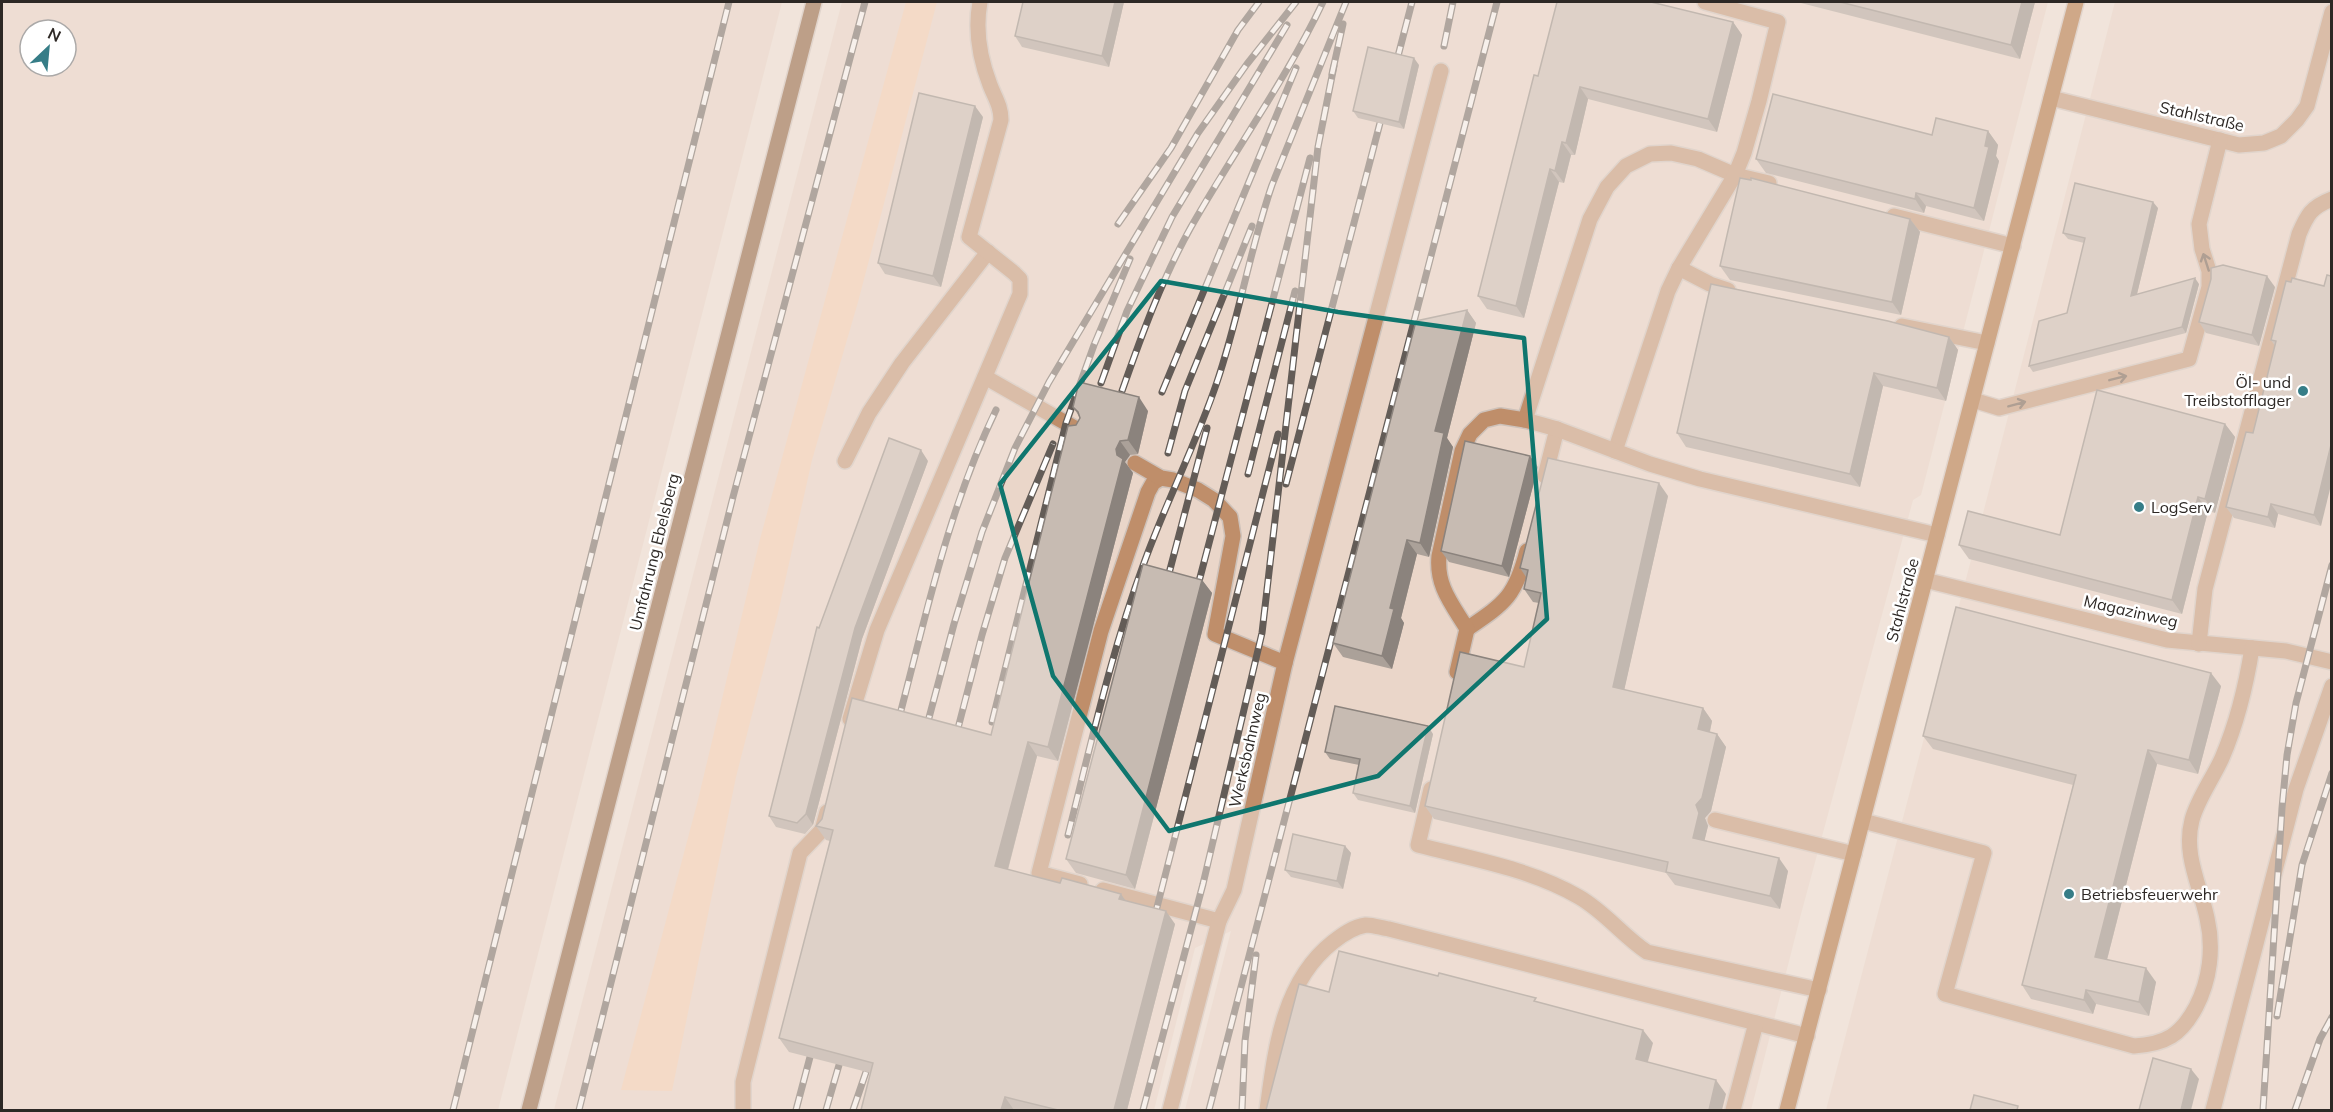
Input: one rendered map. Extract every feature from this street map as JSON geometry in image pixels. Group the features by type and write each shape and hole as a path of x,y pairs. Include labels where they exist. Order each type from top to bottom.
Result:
{"main road":[{"name":"Umfahrung Ebelsberg","path":"528,1110 814,2"}],"street":[{"path":"848,729 877,630 1020,294 1020,279 969,237 1000,120 1000,109 990,85 979,45 980,2"},
{"path":"1615,451 1668,291 1679,268 1735,175 1744,153 1778,22 1706,2"},
{"name":"Stahlstraße","path":"1787,1110 2076,2"},
{"name":"Stahlstraße","path":"2051,98 2239,145 2264,143 2282,136 2307,106 2331,12"},
{"name":"Werksbahnweg","path":"1170,1110 1219,921 1234,890 1285,663 1441,71"},
{"path":"1972,400 2000,408 2189,359 2209,287 2209,271 2202,249 2199,224 2220,140"},
{"path":"1525,420 1590,219 1607,187 1626,166 1650,154 1671,153 1698,159 1735,175 1782,187"},
{"path":"2199,644 2205,589 2299,234 2307,216 2318,204 2331,199"},
{"path":"1875,211 2013,246"},
{"path":"845,461 869,413 902,363 988,252"},
{"path":"1679,268 1710,284 1738,292"},
{"path":"1888,323 1987,343"},
{"path":"985,377 1080,431"},
{"path":"1467,629 1445,593 1437,573 1438,556 1462,451 1470,434 1484,420 1500,416 1557,429 1650,464 1700,479 1937,535"},
{"path":"1543,486 1557,429"},
{"path":"1135,463 1161,478 1198,490 1214,500 1230,518 1233,536 1215,634 1285,663"},
{"path":"1161,478 1153,483 1148,492 1101,631 1039,873 1219,921"},
{"path":"1454,686 1467,629 1493,611 1512,593 1521,576 1532,531"},
{"name":"Magazinweg","path":"1925,580 2167,640 2286,651 2331,662"},
{"path":"1863,821 1984,853 1945,994 2134,1046 2155,1044 2175,1035 2189,1020 2203,993 2210,966 2208,920 2191,862 2188,839 2192,818 2217,769 2237,717 2244,695 2252,648"},
{"path":"2213,1110 2296,789 2331,686"},
{"path":"1434,776 1418,844 1525,873 1578,896 1595,908 1634,944 1647,952 1819,990"},
{"path":"743,1110 743,1083 800,853 822,830 831,796"},
{"path":"1715,820 1854,854"},
{"path":"1267,1110 1276,1046 1289,1003 1299,984 1324,949 1347,931 1366,925 1807,1036"},
{"path":"1733,1110 1756,1023"}],"highlighted area":[{"path":"1161,281 1338,312 1524,338 1547,619 1378,776 1169,831 1053,676 1000,484"}],"shaded area":[{"path":"2,2 782,2 498,1110 2,1110"},
{"path":"842,2 2048,2 1921,495 1913,500 1801,914 1751,1110 1185,1110 1231,931 1195,948 1154,1110 554,1110"},
{"path":"906,2 937,2 858,302 812,460 778,613 736,777 672,1091 621,1090 698,800 760,539"},
{"path":"2115,2 2331,2 2331,1110 1826,1110 1971,560"}],"building":[{"path":"1023,2 1115,2 1102,56 1015,36"},
{"path":"1557,2 1651,2 1733,22 1708,119 1580,87 1566,143 1562,142 1555,171 1550,169 1516,306 1478,296 1534,75 1538,76"},
{"path":"1840,2 2022,2 2011,45"},
{"path":"1368,47 1414,58 1399,122 1353,111"},
{"path":"919,93 975,106 933,276 878,263"},
{"path":"1773,94 1932,135 1936,118 1988,131 1985,146 1989,147 1974,208 1916,193 1915,199 1756,159"},
{"path":"1740,178 1751,180 1751,178 1910,219 1892,302 1720,266"},
{"path":"2075,183 2153,202 2131,296 2195,278 2182,327 2029,366 2039,321 2067,313 2085,238 2063,233"},
{"path":"2223,265 2267,276 2252,335 2199,322 2211,279 2211,268"},
{"name":"Öl- und Treibstofflager","path":"2327,275 2331,276 2331,445 2314,515 2271,504 2268,517 2226,507 2246,432 2253,433 2276,341 2271,340 2286,281 2291,282 2292,278 2324,286"},
{"path":"1711,284 1888,321 1949,337 1937,388 1874,373 1850,474 1677,433"},
{"path":"1467,310 1435,431 1444,433 1420,543 1407,540 1390,608 1394,609 1382,656 1333,643 1416,321"},
{"path":"1079,382 1139,397 1128,440 1120,441 1116,449 1117,455 1123,459 1048,747 1028,742 995,866 1060,883 1062,878 1121,894 1119,899 1166,911 1114,1110 1058,1110 1005,1097 1001,1110 861,1110 873,1063 779,1038 833,830 816,826 822,819 852,698 991,735 1068,426 1076,425 1080,418 1073,407"},
{"path":"2097,390 2225,424 2205,499 2198,497 2172,600 1959,545 1968,511 2060,535"},
{"path":"889,438 921,450 855,628 806,814 797,823 769,816 817,627 819,628"},
{"path":"1465,441 1530,456 1502,566 1441,551"},
{"path":"1548,458 1659,483 1613,687 1703,708 1698,729 1717,734 1702,798 1696,805 1699,813 1693,838 1779,858 1770,896 1666,872 1668,862 1425,806 1460,652 1524,667 1541,593 1524,589 1528,570 1520,568"},
{"path":"1143,564 1202,580 1126,875 1066,859"},
{"path":"1956,607 2211,673 2189,760 2148,750 2095,957 2146,968 2139,1002 2086,990 2084,1000 2022,985 2076,775 1923,736"},
{"path":"1335,706 1428,726 1410,806 1353,793 1360,759 1325,752"},
{"path":"1293,834 1345,846 1337,881 1285,870"},
{"path":"1339,951 1438,976 1439,973 1536,998 1534,1001 1643,1030 1636,1059 1716,1080 1709,1110 1266,1110 1299,984 1329,992"},
{"path":"2153,1058 2191,1069 2181,1110 2139,1110"},
{"path":"1974,1095 2018,1106 2017,1110 1970,1110"}],"railway":[{"path":"453,1110 729,2"},
{"path":"579,1110 733,497 865,2"},
{"path":"1118,224 1171,148 1238,30 1259,2"},
{"path":"926,729 982,532 1015,448 1049,382 1198,133 1247,64 1296,2"},
{"path":"1122,391 1153,307 1191,227 1293,59 1323,2"},
{"path":"1068,835 1102,698 1132,597 1217,382 1272,185 1346,2"},
{"path":"1397,60 1412,2"},
{"path":"1444,46 1453,2"},
{"path":"1209,1110 1497,2"},
{"path":"1332,74 1343,24"},
{"path":"1101,383 1127,311 1172,217 1287,25"},
{"path":"1143,1110 1203,884 1262,633 1318,147 1334,66"},
{"path":"1162,392 1296,68"},
{"path":"1286,484 1380,123"},
{"path":"1197,589 1310,158"},
{"path":"1168,453 1185,391 1252,226"},
{"path":"992,722 1066,423 1094,345 1130,259"},
{"path":"1248,474 1295,291"},
{"path":"898,722 951,524 979,447 996,410"},
{"path":"1167,581 1207,428"},
{"path":"1154,919 1278,434"},
{"path":"956,736 1005,558 1053,444"},
{"path":"2263,1110 2287,755 2296,703 2332,565"},
{"path":"2277,1016 2302,865 2332,773"},
{"path":"1242,1110 1245,1041 1256,955"},
{"path":"2295,1110 2320,1039 2332,1017"},
{"path":"796,1110 810,1057"},
{"path":"826,1110 839,1065"},
{"path":"853,1110 866,1072"}],"place":[{"name":"Öl- und Treibstofflager","path":"2303,391"},
{"name":"LogServ","path":"2139,507"},
{"name":"Betriebsfeuerwehr","path":"2069,894"}]}
